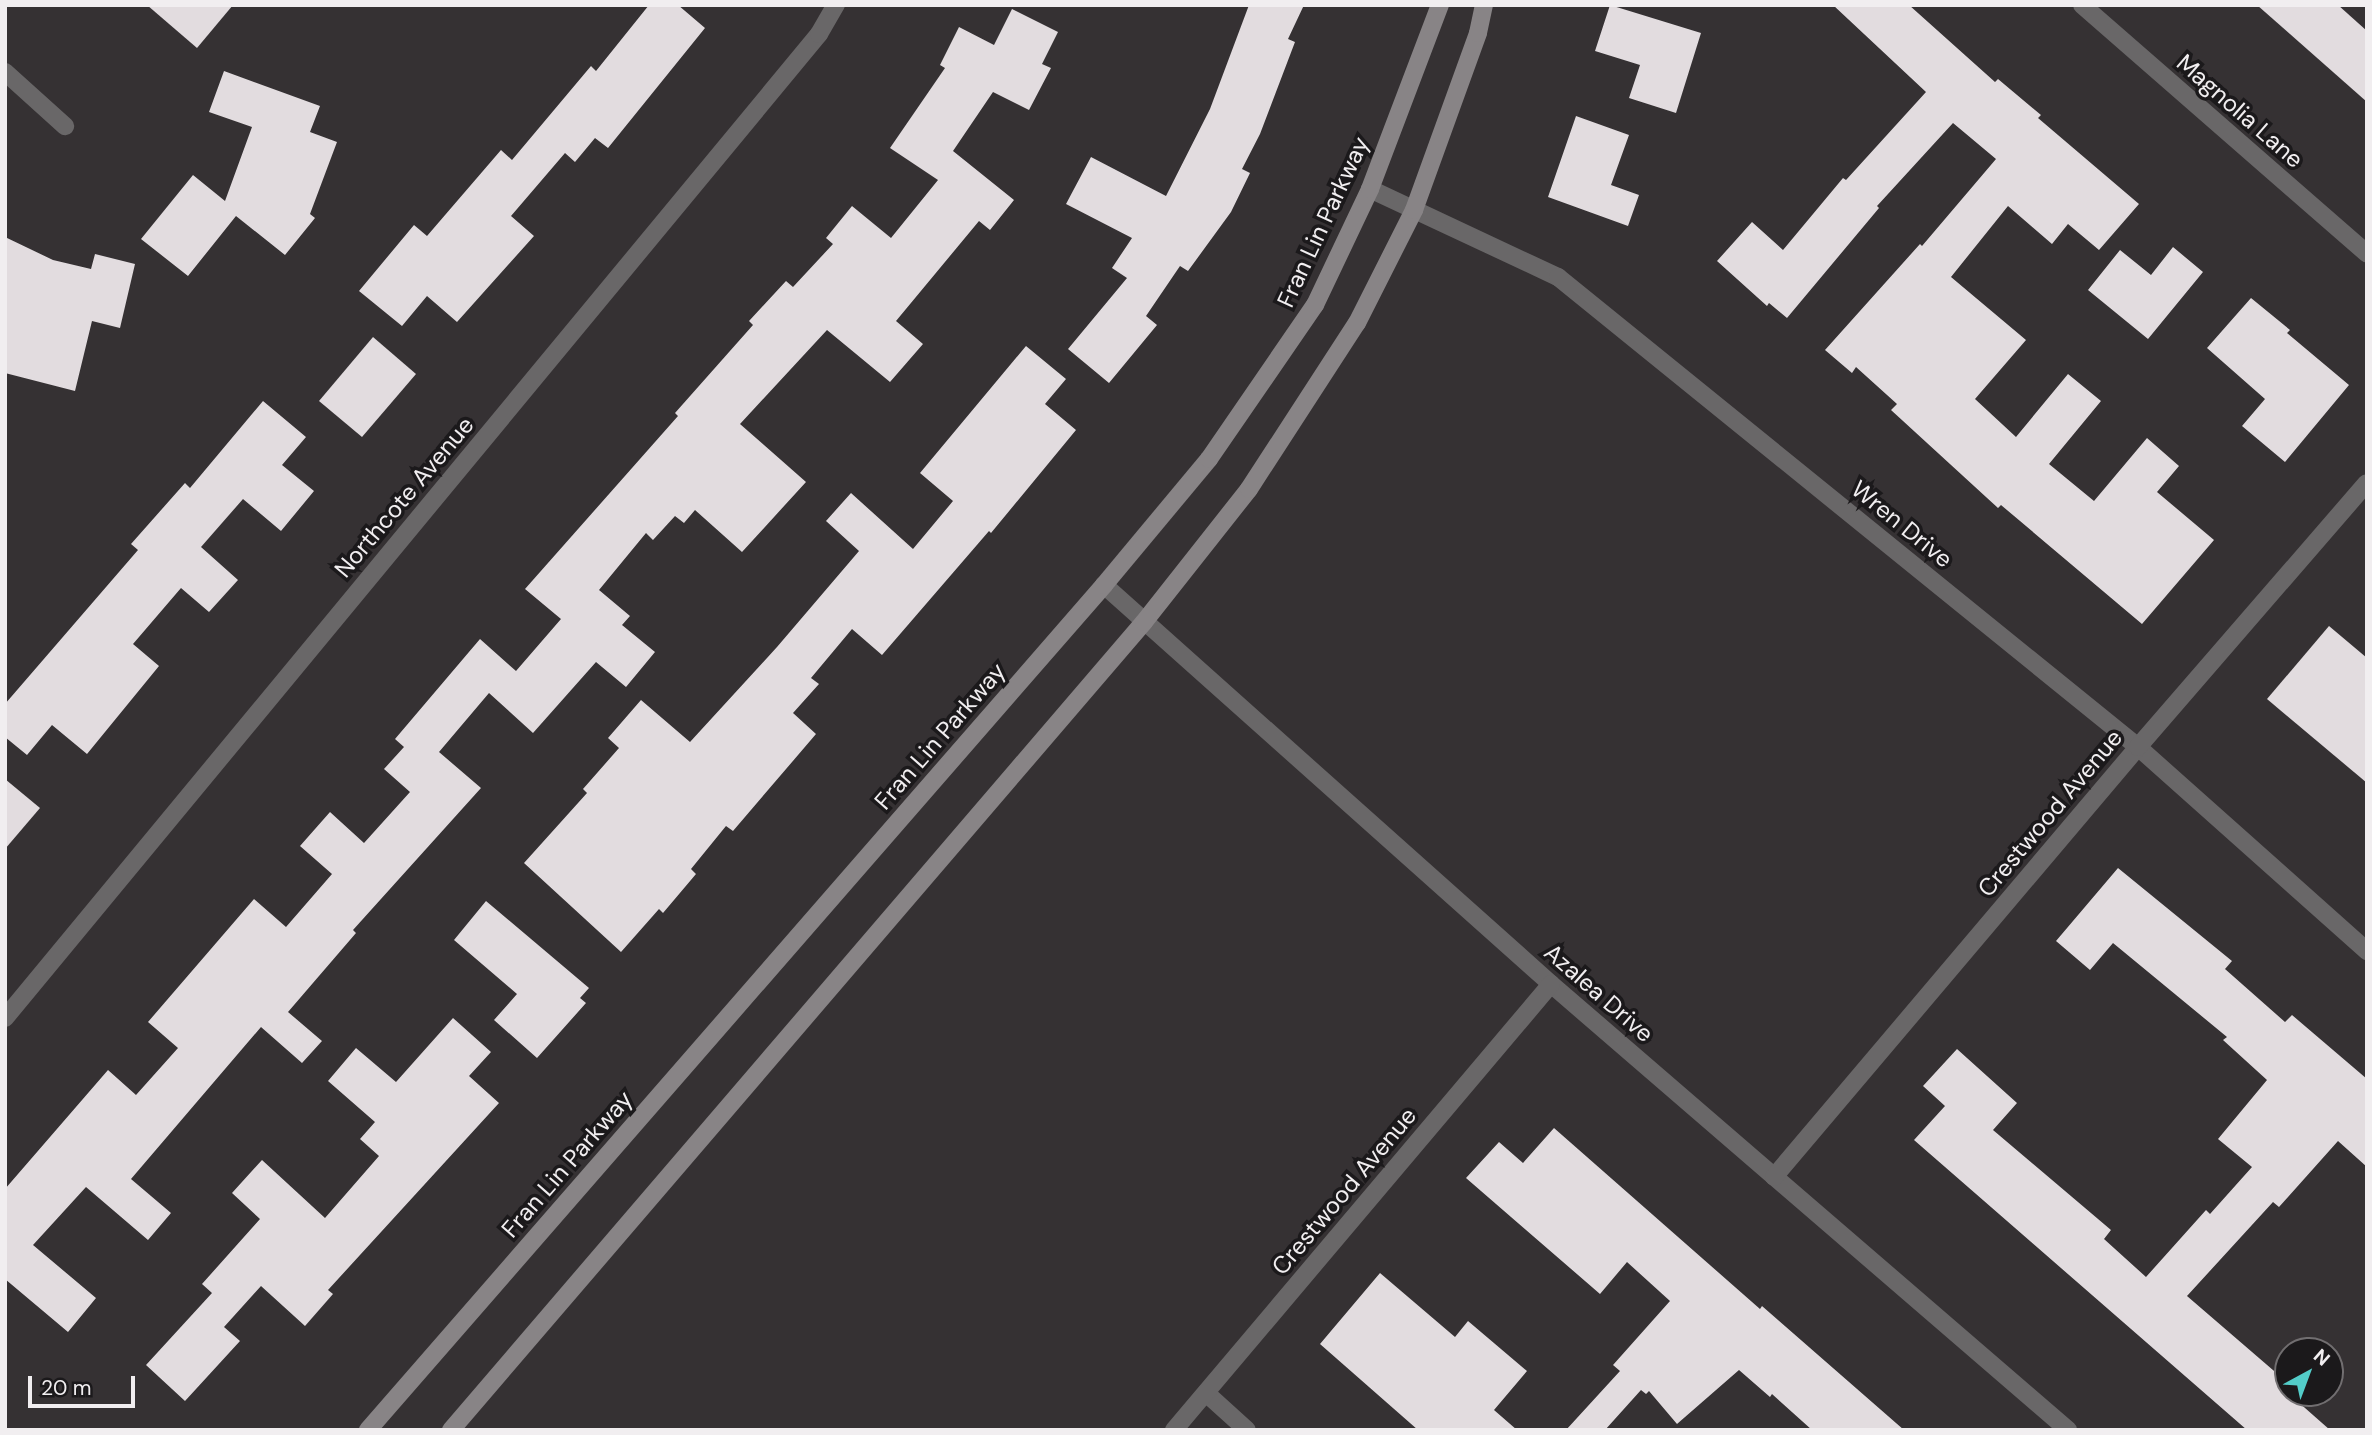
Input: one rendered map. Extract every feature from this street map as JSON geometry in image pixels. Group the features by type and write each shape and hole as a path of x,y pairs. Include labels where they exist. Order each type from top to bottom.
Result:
{"street":[{"name":"Northcote Avenue","path":"5,1018 811,45 836,5"},
{"name":"Fran Lin Parkway","path":"369,1430 1104,585 1209,459 1315,305 1370,189 1440,5"},
{"path":"452,1430 1144,622 1249,489 1357,323 1414,210 1478,33 1484,5"},
{"name":"Magnolia Lane","path":"2082,5 2367,254"},
{"path":"5,72 65,126"},
{"name":"Wren Drive","path":"1370,189 1558,277 2138,747 2367,951"},
{"name":"Crestwood Avenue","path":"1774,1177 2138,747 2367,483"},
{"name":"Azalea Drive","path":"1104,585 1551,984 2067,1430"},
{"name":"Crestwood Avenue","path":"1174,1430 1551,984"},
{"path":"1206,1393 1247,1430"}],"building":[{"path":"147,5 233,5 197,48"},
{"path":"649,5 678,5 705,28 608,148 595,138 575,162 565,153 511,216 534,236 457,322 427,296 402,326 359,291 414,225 427,236 501,150 512,160 591,66 596,71"},
{"path":"1249,5 1304,5 1288,39 1295,42 1260,134 1242,169 1250,173 1231,212 1188,271 1180,266 1146,316 1157,325 1109,383 1068,349 1127,278 1112,268 1132,238 1066,204 1091,157 1166,196 1210,109"},
{"path":"1610,5 1701,33 1676,113 1629,98 1640,65 1595,51"},
{"path":"1833,5 1909,5 1995,82 1998,79 2041,115 2038,118 2139,204 2099,250 2068,224 2052,244 2008,206 1951,277 2026,340 1975,399 2016,437 2068,374 2101,401 2049,464 2094,501 2147,438 2179,466 2157,492 2214,540 2142,624 2001,505 1998,508 1891,410 1897,404 1856,367 1852,373 1825,350 1920,244 1922,246 1996,159 1953,123 1877,206 1879,208 1787,318 1769,303 1767,306 1717,261 1752,222 1783,250 1843,178 1846,180 1926,92"},
{"path":"2257,5 2338,5 2367,31 2367,102"},
{"path":"1012,9 1058,32 1042,64 1051,68 1029,110 993,92 953,151 1014,200 990,230 979,221 896,321 923,344 890,382 827,330 740,424 806,482 742,552 695,510 684,523 675,516 653,540 646,533 599,590 630,616 622,625 655,652 626,687 596,662 533,733 489,693 439,752 481,788 353,930 356,933 288,1012 322,1041 302,1063 261,1027 131,1179 171,1213 148,1240 86,1187 33,1245 96,1298 68,1332 5,1279 5,1189 108,1070 136,1095 178,1048 148,1022 254,899 286,927 332,874 300,846 330,812 364,843 410,792 384,769 404,747 395,739 480,639 516,671 561,619 525,589 678,416 675,413 753,325 749,321 786,281 793,287 833,244 826,238 852,206 891,238 938,180 890,148 945,68 940,65 959,27 994,45"},
{"path":"224,71 320,106 310,132 337,142 310,214 315,218 285,255 236,216 188,276 141,239 193,175 225,201 252,127 209,112"},
{"path":"1576,116 1629,135 1611,185 1639,195 1628,226 1548,197"},
{"path":"5,237 53,260 91,269 95,254 135,264 120,328 92,321 75,391 5,373"},
{"path":"2173,247 2203,272 2148,339 2088,290 2120,250 2151,275"},
{"path":"2251,298 2290,330 2287,333 2349,385 2285,462 2242,426 2265,399 2207,348"},
{"path":"373,337 416,374 362,437 319,401"},
{"path":"1026,346 1066,379 1045,404 1076,430 991,533 989,531 882,655 852,629 811,678 819,684 793,713 816,734 733,831 726,826 691,869 696,874 663,913 659,909 621,952 524,863 587,793 583,789 619,748 608,738 641,700 690,742 777,647 859,551 826,521 851,493 913,549 953,501 920,473"},
{"path":"263,401 306,437 282,465 314,491 281,531 243,499 201,547 238,580 209,612 181,588 133,644 159,666 87,754 52,725 27,755 5,737 5,704 138,550 131,544 185,483 190,488"},
{"path":"2329,626 2367,658 2367,783 2267,699"},
{"path":"5,779 40,808 5,849"},
{"path":"2118,868 2232,961 2225,969 2285,1022 2292,1015 2367,1079 2367,1167 2338,1141 2279,1207 2273,1202 2187,1296 2274,1371 2274,1407 2304,1407 2330,1430 2247,1430 1914,1140 1945,1106 1923,1086 1957,1049 2017,1103 1993,1130 2111,1230 2104,1239 2146,1277 2206,1210 2210,1214 2252,1167 2218,1139 2267,1080 2223,1040 2227,1037 2113,943 2090,970 2056,941"},
{"path":"486,901 589,988 580,998 586,1003 537,1058 494,1020 517,994 454,940"},
{"path":"453,1018 491,1052 469,1076 499,1103 328,1290 333,1294 305,1326 261,1286 224,1327 240,1341 185,1401 146,1365 212,1293 202,1284 260,1219 232,1193 262,1160 325,1218 379,1156 360,1139 375,1122 328,1081 356,1048 396,1082"},
{"path":"1554,1128 1760,1309 1762,1306 1904,1430 1812,1430 1772,1394 1770,1397 1739,1370 1677,1424 1649,1391 1646,1394 1641,1390 1605,1430 1566,1430 1620,1371 1613,1365 1670,1301 1627,1262 1600,1294 1466,1178 1499,1142 1523,1163"},
{"path":"1380,1273 1455,1337 1468,1321 1527,1371 1494,1410 1517,1430 1418,1430 1320,1344"}]}
